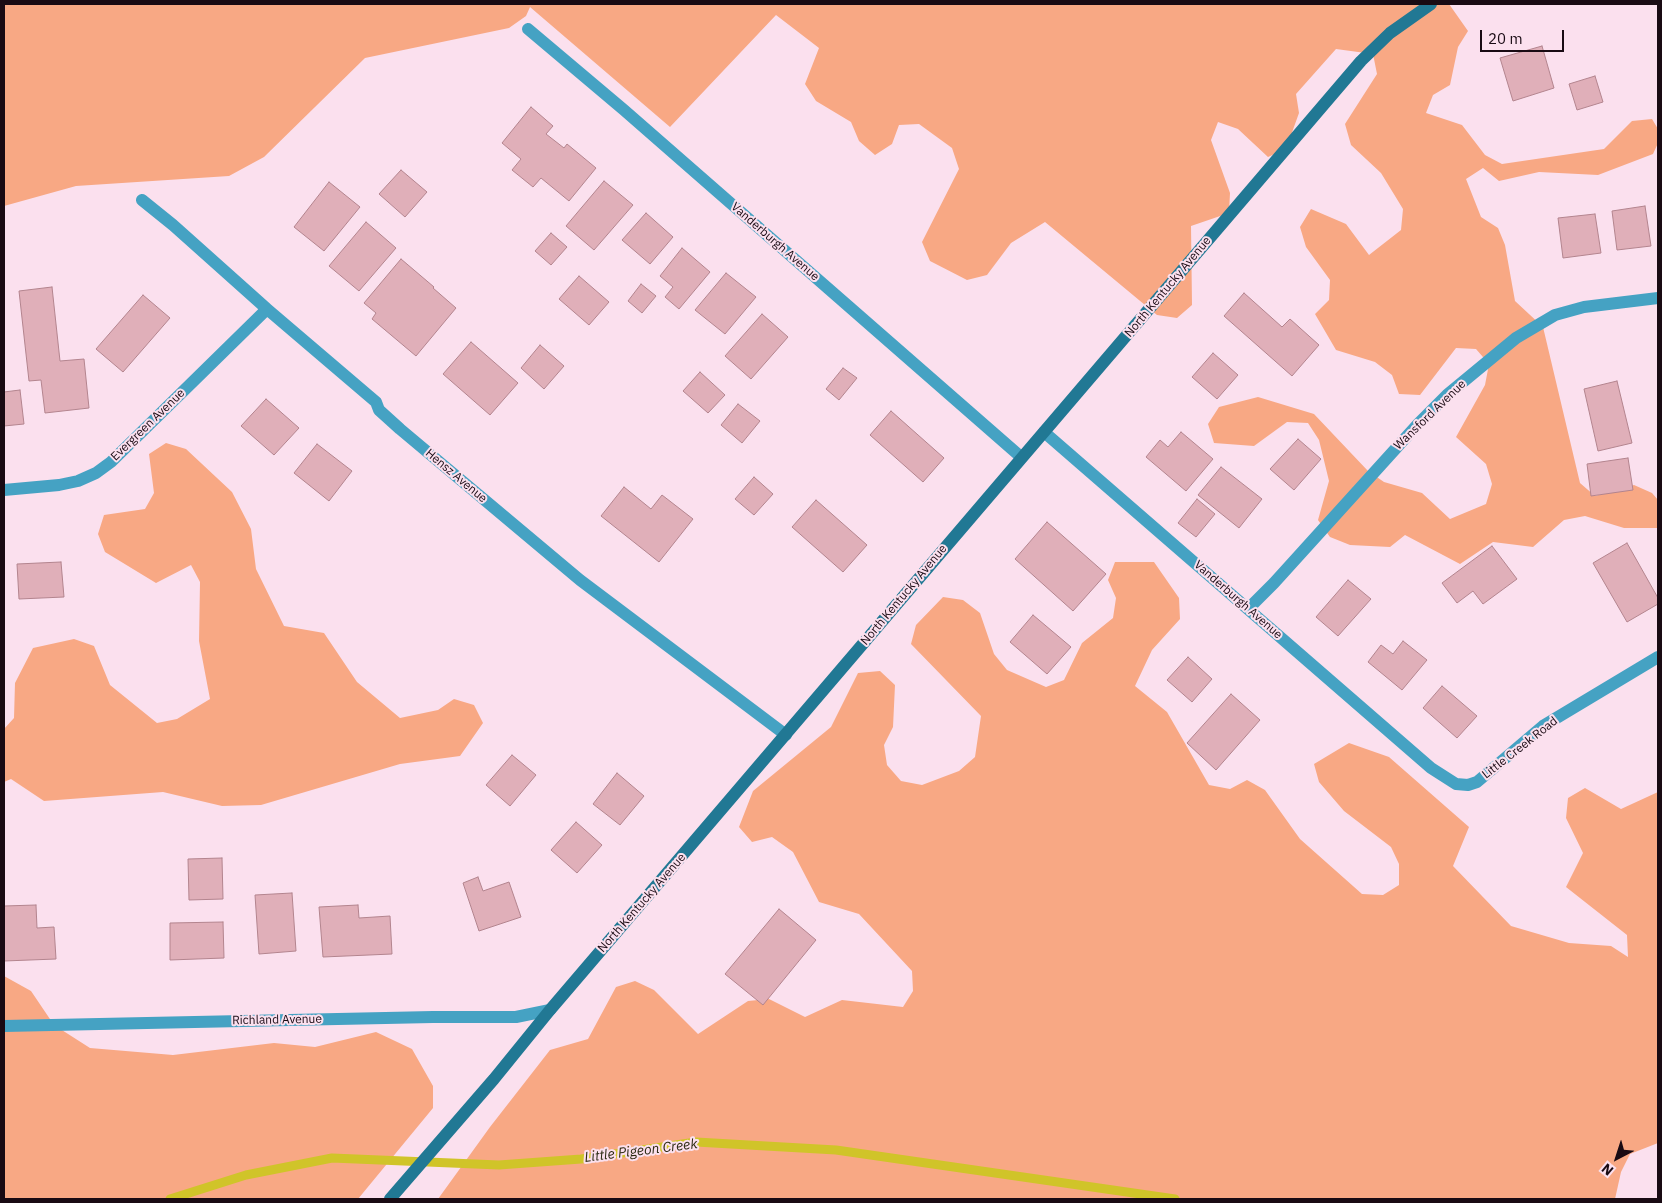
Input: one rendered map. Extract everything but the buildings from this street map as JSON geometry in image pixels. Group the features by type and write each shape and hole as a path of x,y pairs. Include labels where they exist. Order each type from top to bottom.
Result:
{"street":[{"name":"North Kentucky Avenue","path":"390,1199 1021,457 1361,61 1390,33 1431,4"},
{"name":"Vanderburgh Avenue","path":"528,29 624,110 1021,457"},
{"name":"Hensz Avenue","path":"142,200 376,402 379,410 400,429 580,580 786,735"},
{"name":"Wansford Avenue","path":"1248,609 1418,424 1447,395 1516,338 1555,315 1584,306 1658,298"},
{"name":"Evergreen Avenue","path":"4,490 59,485 78,481 96,473 111,462 266,309"},
{"name":"Vanderburgh Avenue","path":"1044,432 1431,768"},
{"name":"Little Creek Road","path":"1431,768 1456,784 1468,785 1477,782 1543,726 1658,657"},
{"name":"Richland Avenue","path":"4,1026 516,1017 550,1010"}],"shaded area":[{"path":"4,4 1449,4 1468,31 1458,47 1450,85 1433,95 1426,113 1462,125 1485,155 1502,164 1604,149 1632,121 1652,119 1658,129 1658,143 1653,154 1598,175 1539,172 1499,181 1483,168 1466,179 1481,217 1498,228 1505,245 1515,301 1543,327 1580,483 1595,496 1634,485 1652,493 1658,500 1658,528 1624,528 1585,516 1564,520 1533,547 1493,542 1460,564 1405,535 1390,547 1350,545 1330,537 1318,520 1329,481 1319,440 1308,423 1287,422 1254,446 1214,443 1208,424 1219,407 1258,397 1314,414 1368,471 1384,482 1422,493 1450,519 1486,504 1492,484 1486,464 1456,437 1485,385 1489,364 1476,349 1456,348 1420,395 1399,394 1392,375 1375,362 1336,350 1315,314 1329,300 1330,280 1306,247 1300,227 1311,209 1346,224 1369,255 1401,230 1403,209 1381,173 1351,145 1345,124 1377,74 1373,54 1336,49 1296,94 1299,113 1286,149 1268,157 1238,129 1218,122 1211,140 1230,193 1229,213 1191,226 1192,305 1177,318 1157,315 1045,222 1011,243 987,275 967,280 930,261 922,242 959,169 952,148 919,124 899,125 892,144 875,155 859,141 851,122 816,101 805,84 819,48 776,15 670,127 530,7 526,16 509,28 365,58 264,157 229,176 76,186 4,206"},
{"path":"166,443 186,449 232,492 251,529 256,569 284,626 324,633 357,682 400,718 438,710 454,699 474,705 483,723 460,756 400,764 261,805 222,806 163,792 44,801 11,779 4,782 4,729 14,718 15,683 33,648 74,639 94,646 110,685 157,723 177,719 210,699 199,641 200,582 191,565 156,583 105,552 98,534 104,515 145,509 154,493 149,454"},
{"path":"1115,562 1154,562 1179,598 1180,619 1152,650 1135,686 1167,712 1209,785 1230,789 1247,780 1265,790 1300,839 1362,894 1383,895 1399,885 1399,864 1391,847 1344,811 1319,782 1314,764 1349,743 1389,757 1469,827 1453,866 1511,926 1569,943 1611,946 1628,957 1627,935 1566,887 1583,853 1566,818 1568,798 1585,788 1621,809 1658,792 1658,1143 1630,1154 1621,1172 1615,1199 438,1199 490,1127 550,1050 588,1039 616,987 635,981 654,990 698,1034 748,1001 769,999 805,1017 842,1000 903,1007 913,991 912,971 859,914 819,902 793,852 772,837 752,842 739,827 753,791 831,727 858,673 880,671 895,685 893,727 884,745 887,765 901,781 922,785 959,771 975,757 981,716 911,644 916,625 943,597 963,600 980,613 994,654 1007,670 1046,687 1064,680 1082,643 1113,618 1116,598 1108,580"},
{"path":"4,976 31,991 54,1025 90,1048 173,1055 274,1043 315,1047 376,1032 412,1049 433,1086 433,1108 358,1199 4,1199"}],"waterway":[{"name":"Little Pigeon Creek","path":"170,1199 246,1175 332,1158 499,1165 581,1159 696,1142 836,1150 1175,1199"}]}
